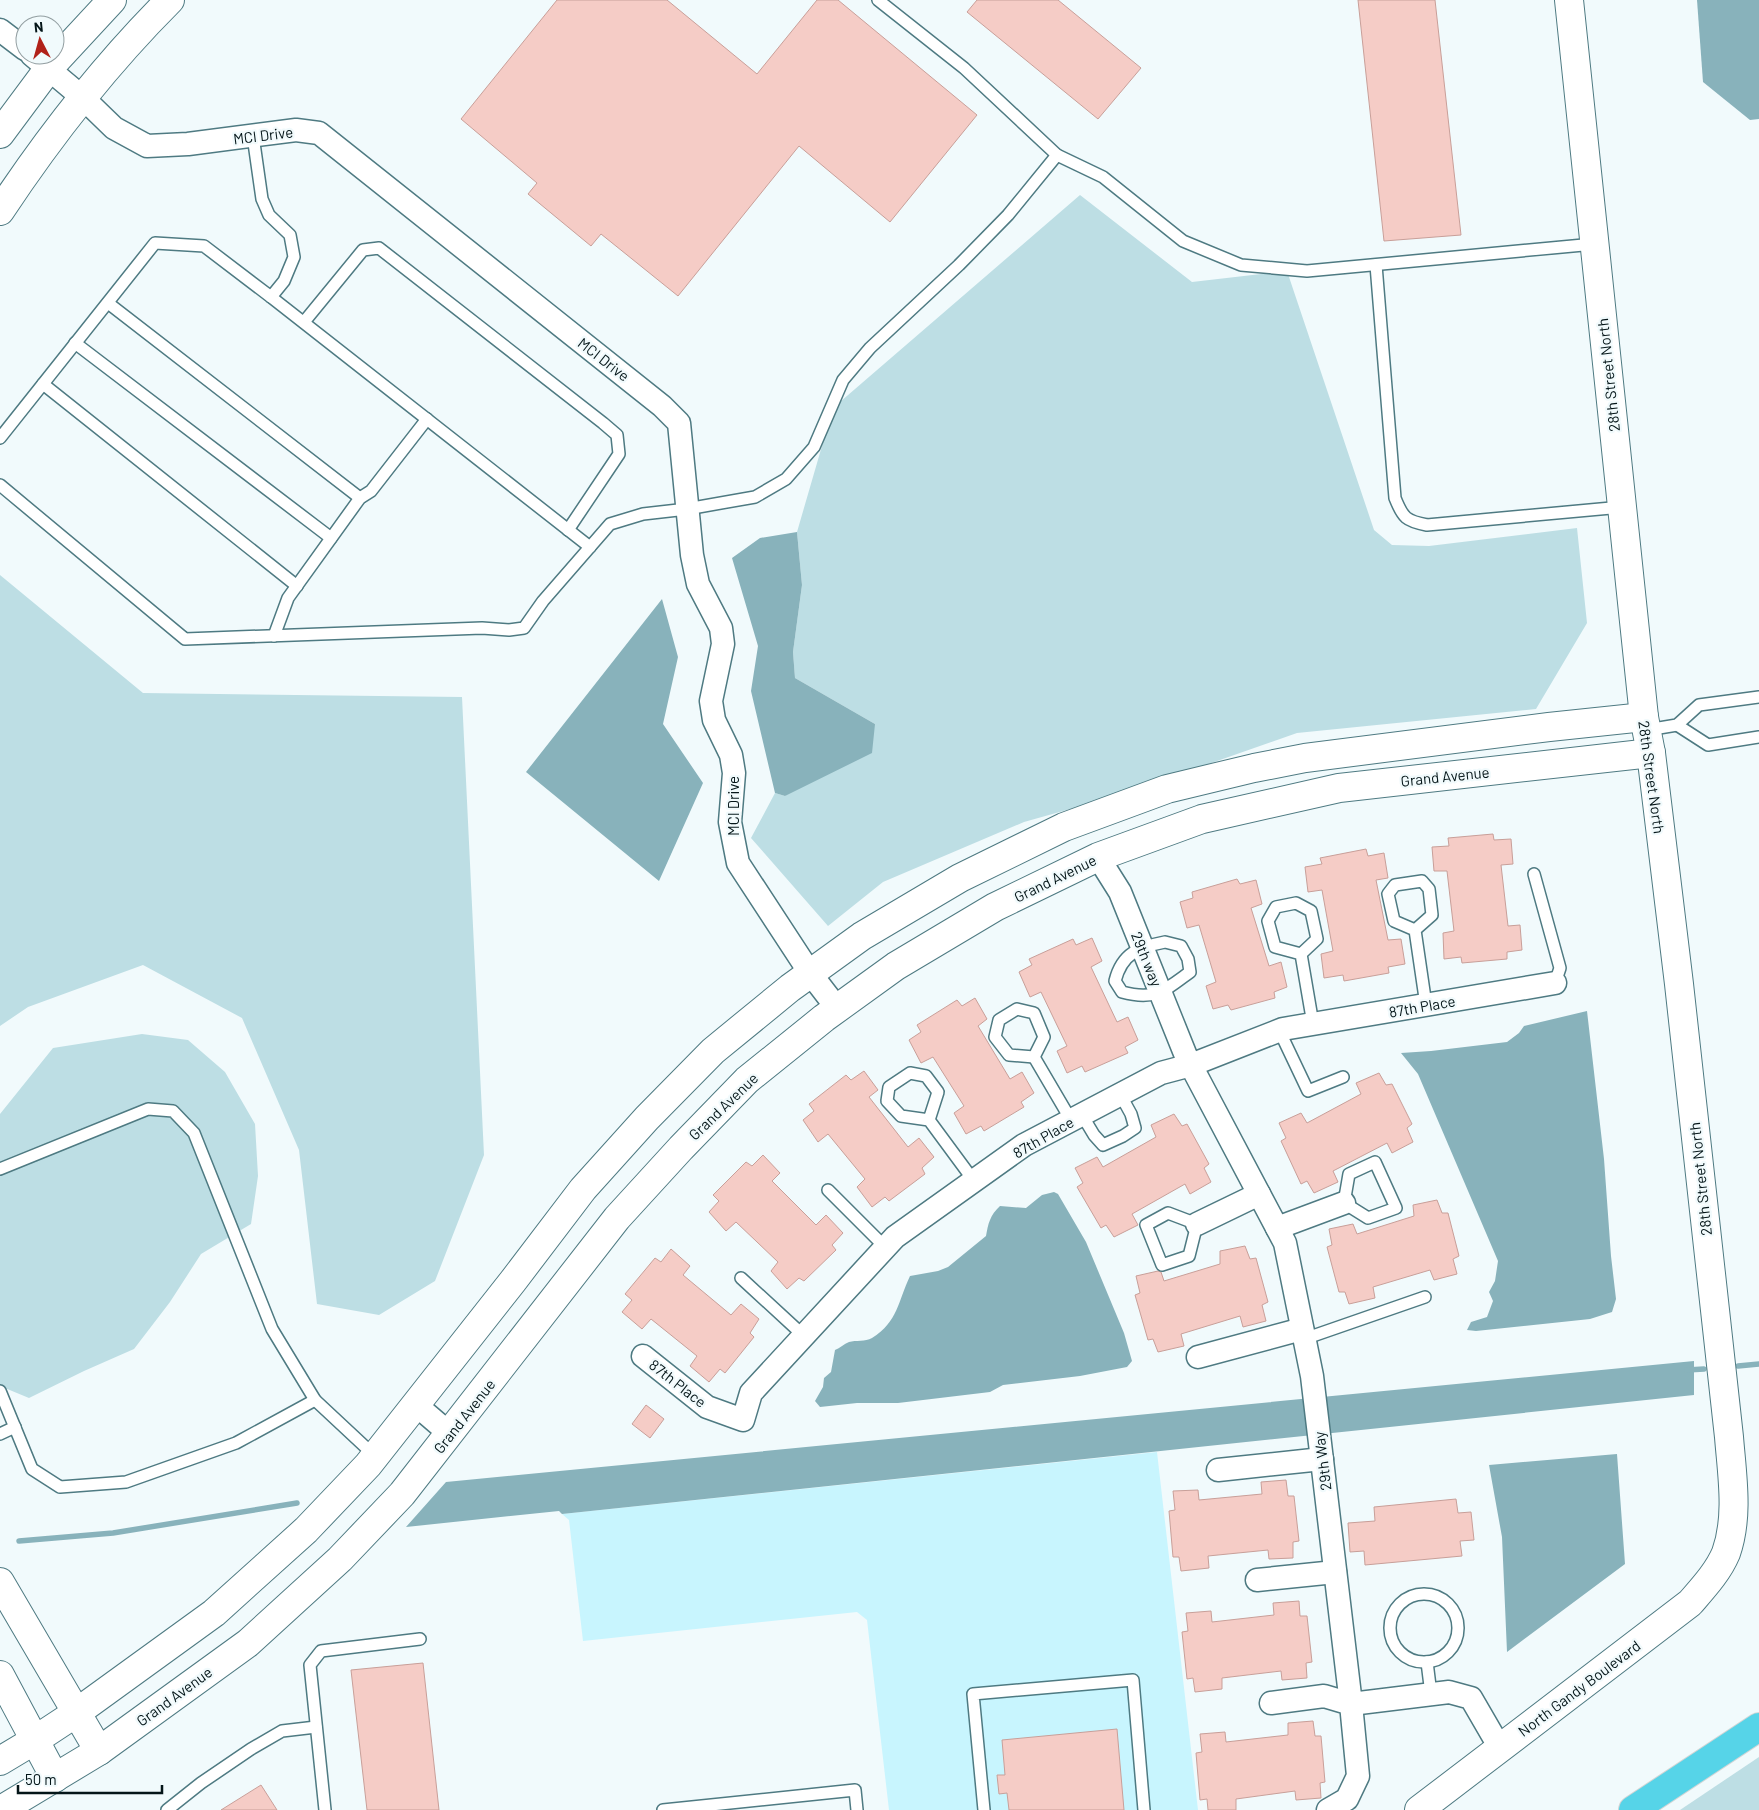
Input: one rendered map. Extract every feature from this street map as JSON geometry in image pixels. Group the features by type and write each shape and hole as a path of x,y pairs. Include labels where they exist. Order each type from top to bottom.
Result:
{"highway":[{"path":"1633,1810 1759,1727"}],"street":[{"path":"65,41 112,0"},
{"path":"0,211 26,171 82,97 142,28 170,0"},
{"name":"28th Street North","path":"1569,0 1622,507 1647,733 1679,984 1732,1474 1733,1520 1726,1553"},
{"path":"0,30 15,41"},
{"path":"0,134 39,65"},
{"name":"MCI Drive","path":"45,65 114,128 147,146 188,144 296,130 319,133 662,406 679,423 692,555 698,584 721,628 723,644 711,701 714,720 731,756 734,773 730,822 738,863 810,973 837,1008"},
{"path":"0,1761 76,1713 214,1613 306,1530 375,1456 513,1281 583,1188 646,1118 713,1051 810,973 862,936 960,878 1064,827 1167,789 1305,758 1549,727 1647,733"},
{"name":"Grand Avenue","path":"1,1810 99,1751 248,1643 340,1559 402,1494 617,1218 675,1155 747,1080 837,1008 896,966 995,907 1098,857 1202,819 1339,788 1647,733"},
{"path":"1083,820 1098,857"},
{"name":"29th way","path":"1098,857 1120,892 1191,1065"},
{"name":"87th Place","path":"643,1356 708,1407 743,1420 751,1393 895,1237 1024,1145 1161,1073 1191,1065 1280,1030 1555,983"},
{"name":"29th Way","path":"1191,1065 1285,1243 1312,1376 1358,1776 1347,1798 1328,1810"},
{"path":"1197,1224 1259,1194"},
{"path":"1277,1228 1344,1203"},
{"path":"1198,1358 1303,1334"},
{"path":"415,1404 450,1434"},
{"path":"1218,1470 1322,1459"},
{"name":"North Gandy Boulevard","path":"1419,1810 1690,1603 1709,1581 1726,1553"},
{"path":"1257,1580 1335,1572"},
{"path":"0,1582 99,1751"},
{"path":"0,1675 55,1778"},
{"path":"1271,1703 1324,1696 1350,1704 1449,1692 1470,1698 1500,1748"}],"lane":[{"path":"878,0 964,68 1057,155 1103,177 1183,241 1241,265 1307,271 1594,244"},
{"path":"253,136 262,199 269,215 290,236 294,257 284,281 271,297"},
{"path":"0,485 184,639 482,628 509,630 524,628 543,601 610,524 643,514 687,509 755,497 786,479 814,447 843,380 870,348 959,266 1008,215 1057,155"},
{"path":"0,438 156,243 204,246 304,322 590,547"},
{"path":"304,322 362,250 379,248 604,423 617,435 619,454 568,530"},
{"path":"1376,265 1396,498 1400,511 1410,522 1427,525 1622,507"},
{"path":"108,303 360,498"},
{"path":"75,343 330,538"},
{"path":"43,384 297,586"},
{"path":"274,636 288,598 330,538 360,498 371,490 426,419"},
{"path":"1647,733 1677,725 1699,706 1759,698"},
{"path":"1677,725 1708,745 1759,737"},
{"path":"1534,874 1560,968 1555,983"},
{"path":"1422,881 1428,889 1432,915 1415,930 1394,921 1388,894 1395,885 1422,881"},
{"path":"1296,903 1311,912 1317,939 1301,954 1275,947 1268,921 1276,907 1296,903"},
{"path":"1415,930 1426,1005"},
{"path":"1165,942 1181,946 1188,959 1190,972 1161,993 1137,996 1122,992 1116,981 1119,968 1124,961 1142,946 1165,942"},
{"path":"1301,954 1313,1024"},
{"path":"1017,1009 1034,1012 1044,1037 1034,1057 1009,1055 995,1037 999,1020 1017,1009"},
{"path":"1280,1030 1308,1091 1343,1076"},
{"path":"1034,1057 1076,1118 1103,1145 1135,1128 1131,1114 1120,1094"},
{"path":"929,1120 938,1092 926,1076 910,1074 889,1087 887,1101 900,1116 929,1120 974,1181"},
{"path":"0,1169 148,1109 173,1111 194,1133 272,1330 315,1400 375,1456"},
{"path":"1375,1162 1396,1208 1368,1218 1344,1203 1349,1174 1375,1162"},
{"path":"828,1190 886,1248"},
{"path":"1168,1214 1197,1224 1189,1256 1162,1265 1146,1225 1168,1214"},
{"path":"740,1278 804,1336"},
{"path":"1303,1334 1425,1297"},
{"path":"0,1391 32,1469 60,1487 126,1482 236,1443 315,1400"},
{"path":"0,1435 14,1427"},
{"path":"1414,1595 1436,1596 1454,1610 1458,1621 1458,1633 1455,1644 1443,1656 1427,1662 1416,1662 1401,1654 1391,1640 1389,1630 1393,1613 1403,1600 1414,1595"},
{"path":"325,1810 310,1665 321,1650 420,1639"},
{"path":"1427,1662 1431,1694"},
{"path":"984,1810 973,1694 1133,1680 1144,1810"},
{"path":"167,1810 201,1783 282,1730 316,1727"},
{"path":"663,1810 719,1807 855,1790 857,1810"}],"shaded area":[{"path":"1697,0 1759,0 1759,119 1750,120 1703,82"},
{"path":"1080,195 1192,282 1287,271 1374,530 1392,545 1429,546 1577,528 1587,623 1536,709 1297,733 1120,795 1024,822 883,882 828,926 751,838 775,793 785,796 875,724 795,678 793,652 802,585 797,532 833,408"},
{"path":"797,532 802,585 793,652 795,678 875,724 872,753 785,796 775,793 751,691 758,646 732,558 760,538"},
{"path":"0,575 143,693 462,697 484,1155 435,1281 379,1315 317,1304 299,1150 242,1018 143,965 28,1007 0,1026"},
{"path":"662,599 678,657 663,724 703,783 659,881 526,772"},
{"path":"1587,1011 1604,1159 1616,1299 1612,1312 1590,1319 1476,1331 1467,1330 1471,1322 1487,1317 1493,1301 1489,1292 1495,1281 1498,1261 1418,1074 1401,1053 1507,1042 1519,1033 1524,1026"},
{"path":"142,1034 188,1040 225,1072 255,1124 258,1176 251,1224 201,1254 170,1302 134,1349 29,1398 0,1386 0,1114 53,1048"},
{"path":"1054,1192 1058,1194 1086,1242 1124,1333 1132,1361 1127,1367 1080,1376 1003,1385 990,1392 898,1403 857,1403 820,1407 815,1401 823,1387 824,1378 831,1372 835,1350 849,1342 869,1339 881,1332 892,1318 910,1276 938,1271 948,1267 986,1236 990,1220 1000,1206 1026,1208 1042,1195"},
{"path":"1694,1361 1694,1395 562,1514 559,1511 406,1527 446,1482"},
{"path":"1157,1452 1198,1810 889,1810 867,1620 857,1612 583,1641 569,1520 562,1514"},
{"path":"1617,1454 1625,1564 1507,1652 1502,1537 1489,1465"},
{"path":"1759,1757 1759,1810 1680,1810"}],"building":[{"path":"557,0 667,0 757,74 817,0 838,0 977,115 890,222 799,146 678,296 601,234 591,246 528,194 537,183 461,119"},
{"path":"977,0 1058,0 1141,68 1098,119 967,12"},
{"path":"1358,0 1435,0 1461,235 1384,241"},
{"path":"1493,834 1494,840 1511,839 1513,864 1501,865 1508,926 1520,925 1522,950 1507,952 1507,959 1462,963 1461,957 1444,959 1443,933 1454,931 1447,871 1434,871 1432,847 1449,846 1448,838"},
{"path":"1366,849 1368,856 1384,853 1388,878 1376,880 1388,940 1401,939 1405,964 1388,967 1389,973 1344,981 1343,975 1324,978 1321,954 1333,951 1322,890 1308,892 1305,867 1322,864 1320,858"},
{"path":"1237,879 1240,884 1256,880 1262,904 1251,908 1269,966 1281,962 1287,987 1274,992 1275,998 1231,1010 1228,1005 1213,1009 1206,986 1216,982 1199,925 1187,928 1180,902 1193,898 1192,892"},
{"path":"1092,938 1102,961 1091,967 1117,1022 1128,1017 1138,1040 1125,1047 1128,1053 1085,1072 1082,1066 1067,1073 1057,1051 1067,1046 1041,992 1030,997 1019,972 1032,965 1029,959 1073,939 1076,945"},
{"path":"975,998 987,1019 978,1026 1010,1079 1022,1072 1034,1093 1021,1102 1024,1107 984,1131 981,1126 966,1134 954,1113 964,1106 933,1057 921,1063 909,1040 921,1032 917,1025 957,1000 962,1006"},
{"path":"864,1071 878,1090 869,1097 908,1147 919,1138 934,1157 922,1168 925,1174 889,1201 885,1197 872,1207 857,1187 865,1179 828,1134 818,1142 803,1120 814,1111 809,1104 846,1075 851,1080"},
{"path":"1379,1073 1386,1085 1392,1084 1412,1124 1407,1128 1413,1142 1392,1153 1387,1143 1333,1171 1338,1182 1314,1193 1307,1181 1301,1184 1281,1141 1286,1138 1279,1123 1301,1113 1307,1123 1361,1094 1356,1083"},
{"path":"1174,1114 1182,1126 1187,1124 1209,1164 1204,1168 1211,1182 1190,1194 1185,1184 1132,1214 1138,1225 1114,1237 1106,1225 1101,1228 1077,1187 1083,1183 1075,1168 1097,1157 1103,1167 1156,1137 1151,1125"},
{"path":"763,1155 780,1173 772,1181 816,1225 826,1215 843,1233 832,1245 836,1250 804,1281 799,1278 787,1289 771,1271 778,1262 736,1222 726,1231 709,1212 719,1201 713,1195 746,1162 752,1166"},
{"path":"1437,1200 1442,1213 1448,1213 1459,1256 1453,1259 1457,1274 1434,1280 1430,1270 1373,1287 1375,1298 1349,1304 1345,1292 1339,1292 1327,1247 1332,1245 1329,1229 1353,1224 1357,1234 1414,1216 1413,1205"},
{"path":"1245,1246 1250,1259 1256,1258 1268,1302 1262,1305 1266,1321 1243,1327 1240,1316 1181,1334 1184,1346 1158,1352 1153,1339 1148,1340 1135,1295 1140,1293 1136,1276 1158,1271 1161,1272 1164,1281 1220,1264 1220,1251"},
{"path":"671,1249 690,1266 683,1275 731,1315 741,1304 759,1319 750,1333 754,1337 725,1373 720,1369 709,1382 690,1366 697,1356 651,1319 642,1329 622,1312 632,1300 625,1294 655,1258 661,1262"},
{"path":"646,1405 664,1419 650,1438 632,1424"},
{"path":"1286,1480 1288,1496 1294,1496 1299,1541 1293,1542 1293,1558 1269,1559 1268,1550 1208,1556 1209,1568 1181,1571 1179,1557 1173,1557 1169,1511 1175,1510 1173,1491 1198,1490 1199,1500 1262,1494 1261,1482"},
{"path":"1456,1499 1458,1513 1471,1512 1474,1540 1460,1541 1462,1556 1365,1565 1364,1551 1350,1552 1348,1523 1375,1521 1374,1507"},
{"path":"1299,1601 1300,1616 1307,1616 1312,1662 1306,1663 1307,1678 1282,1680 1281,1671 1222,1678 1222,1689 1195,1692 1193,1678 1187,1679 1182,1632 1188,1631 1186,1613 1211,1611 1212,1622 1274,1615 1273,1603"},
{"path":"423,1663 439,1810 367,1810 351,1670"},
{"path":"1313,1721 1315,1736 1321,1736 1325,1782 1320,1783 1321,1798 1296,1800 1295,1791 1236,1799 1236,1810 1208,1810 1207,1799 1200,1800 1196,1753 1202,1752 1200,1734 1225,1732 1226,1742 1288,1735 1288,1723"},
{"path":"1117,1729 1124,1810 1009,1810 1007,1793 999,1794 997,1775 1005,1775 1002,1740"},
{"path":"261,1785 277,1810 221,1810"}],"waterway":[{"path":"1738,1366 1759,1364"},
{"path":"1687,1370 1704,1369"},
{"path":"19,1541 113,1533 297,1503"}]}
